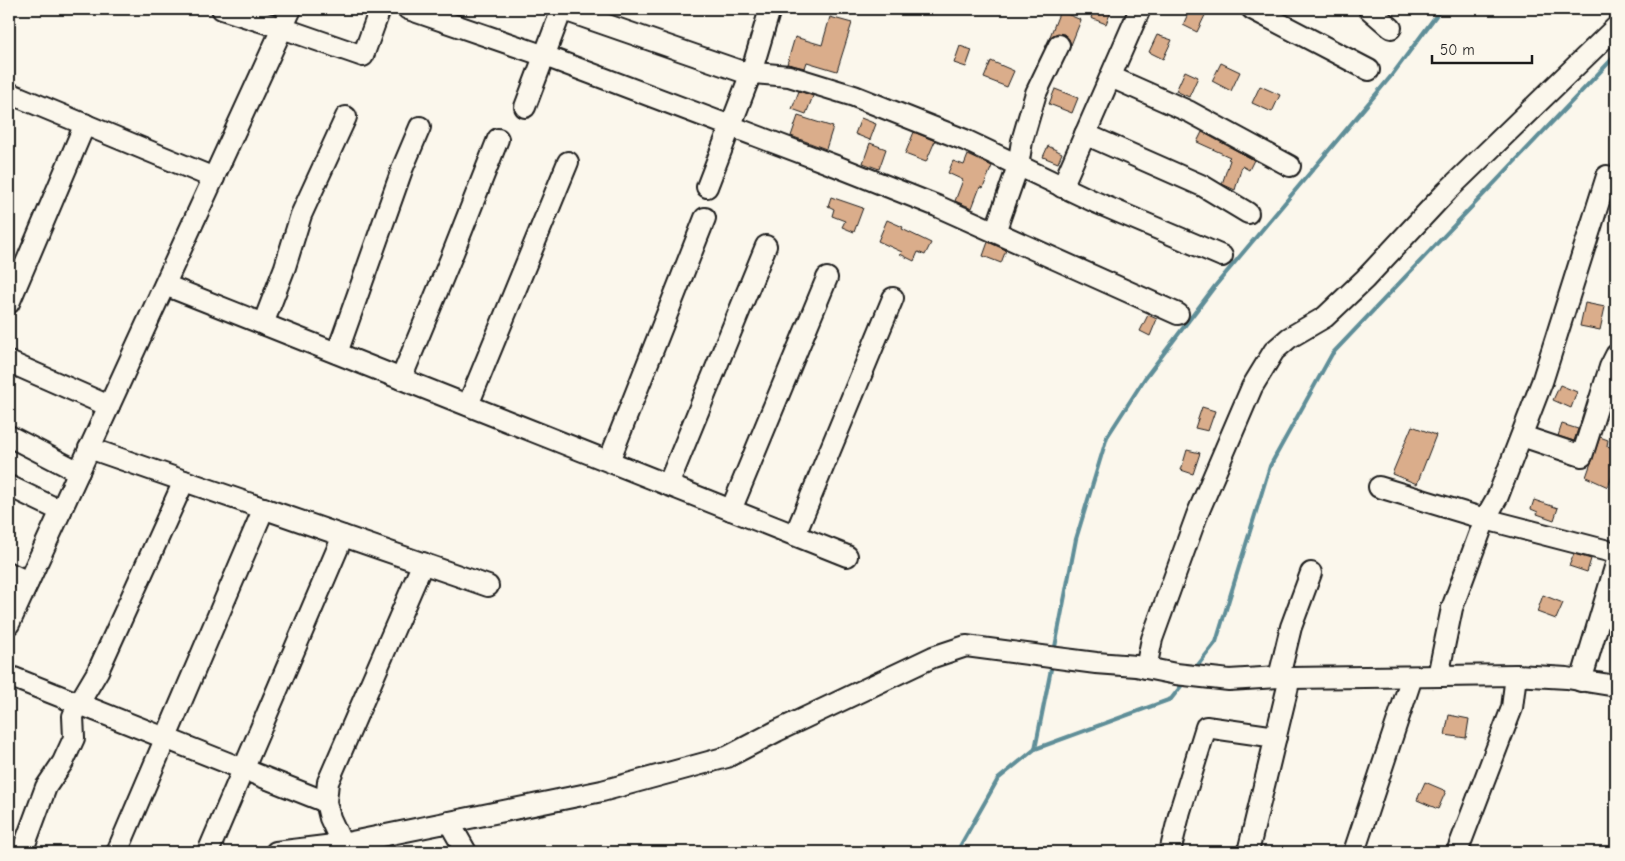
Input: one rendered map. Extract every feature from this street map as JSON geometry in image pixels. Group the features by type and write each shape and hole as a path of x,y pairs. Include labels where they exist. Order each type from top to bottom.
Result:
{"street":[{"path":"222,9 363,56 380,9"},
{"path":"10,618 291,9"},
{"path":"408,9 545,56 937,206 1178,314"},
{"path":"525,107 561,9 743,72 789,76 854,96 965,140 1062,187 1222,256"},
{"path":"707,187 750,73 770,9"},
{"path":"1062,187 1140,9"},
{"path":"1252,9 1369,70"},
{"path":"1369,9 1391,28"},
{"path":"1146,668 1152,639 1197,516 1252,387 1274,351 1289,338 1325,317 1365,279 1447,191 1616,27"},
{"path":"995,232 1018,166 1022,141 1036,93 1059,45"},
{"path":"1110,77 1190,112 1290,166"},
{"path":"9,93 214,178"},
{"path":"263,324 285,266 301,215 346,117"},
{"path":"9,303 17,261 85,124"},
{"path":"337,353 402,167 420,127"},
{"path":"1086,134 1203,186 1248,212"},
{"path":"401,378 498,139"},
{"path":"468,406 568,162"},
{"path":"1438,676 1452,608 1485,519 1498,496 1542,382 1607,176"},
{"path":"609,461 704,218"},
{"path":"668,485 766,246"},
{"path":"732,510 827,278"},
{"path":"165,285 847,556"},
{"path":"794,535 893,298"},
{"path":"1522,436 1582,456 1610,367 1616,355"},
{"path":"9,362 109,406"},
{"path":"9,436 79,472"},
{"path":"90,448 488,586"},
{"path":"22,852 46,787 63,762 74,738 73,716 98,671 184,481"},
{"path":"9,486 61,511"},
{"path":"1379,487 1485,519 1616,553"},
{"path":"117,852 264,508"},
{"path":"208,852 343,536"},
{"path":"342,844 330,818 326,802 328,782 423,562"},
{"path":"1582,680 1616,564"},
{"path":"9,573 28,582"},
{"path":"1248,852 1276,737 1292,627 1311,573"},
{"path":"276,852 342,844 602,791 727,757 777,731 933,658 966,646 1229,680 1284,677 1516,675 1567,678 1616,686"},
{"path":"1457,852 1512,708 1516,675"},
{"path":"9,676 326,802"},
{"path":"1354,852 1412,677"},
{"path":"1170,852 1180,811 1206,727 1276,737"},
{"path":"449,822 466,852"}],"building":[{"path":"1094,9 1112,9 1106,24 1091,18"},
{"path":"1190,9 1208,9 1197,32 1183,25"},
{"path":"1060,11 1081,20 1071,45 1069,39 1064,34 1058,33 1049,39"},
{"path":"830,17 852,23 837,71 807,62 805,68 787,64 795,37 822,45"},
{"path":"1157,35 1172,40 1163,59 1149,52"},
{"path":"960,46 972,50 966,67 954,63"},
{"path":"991,61 1014,71 1007,87 984,78"},
{"path":"1221,63 1240,72 1231,91 1212,81"},
{"path":"1185,71 1198,77 1189,97 1176,91"},
{"path":"1260,86 1280,95 1272,112 1252,103"},
{"path":"1055,89 1078,98 1072,113 1049,104"},
{"path":"799,91 813,96 806,114 792,109"},
{"path":"798,116 833,127 826,149 791,136"},
{"path":"861,118 876,124 870,140 855,134"},
{"path":"914,132 935,141 926,162 905,154"},
{"path":"1202,132 1254,160 1249,170 1242,166 1235,190 1222,184 1230,157 1197,142"},
{"path":"870,143 886,149 879,169 863,163"},
{"path":"1048,146 1062,153 1058,163 1043,157"},
{"path":"968,155 992,166 983,188 980,187 972,208 955,201 963,180 948,173 953,161 964,165"},
{"path":"831,197 863,208 854,232 842,227 845,221 832,216 834,209 828,206"},
{"path":"887,220 931,243 925,255 918,252 914,261 900,254 902,252 878,241"},
{"path":"988,242 1006,250 1001,263 983,256"},
{"path":"1585,303 1605,307 1600,330 1580,326"},
{"path":"1148,315 1157,319 1150,336 1140,331"},
{"path":"1560,385 1577,392 1571,408 1553,400"},
{"path":"1202,407 1215,411 1208,431 1195,428"},
{"path":"1562,424 1578,429 1574,441 1558,436"},
{"path":"1412,426 1436,435 1417,484 1392,474"},
{"path":"1600,437 1608,440 1607,446 1616,449 1612,471 1614,472 1608,487 1586,477"},
{"path":"1187,450 1200,453 1193,474 1181,470"},
{"path":"1534,500 1558,508 1554,520 1537,514 1538,512 1531,509"},
{"path":"1574,554 1591,559 1587,572 1569,566"},
{"path":"1543,595 1563,603 1556,619 1537,612"},
{"path":"1449,715 1469,719 1466,738 1445,735"},
{"path":"1425,782 1446,791 1438,809 1417,800"}],"waterway":[{"path":"1054,652 1076,539 1107,437 1145,378 1215,286 1392,75 1441,9"},
{"path":"1194,670 1216,642 1270,466 1332,354 1616,55"},
{"path":"959,852 959,848 998,779 1035,749 1052,664"},
{"path":"1035,749 1171,699 1185,681"}]}
